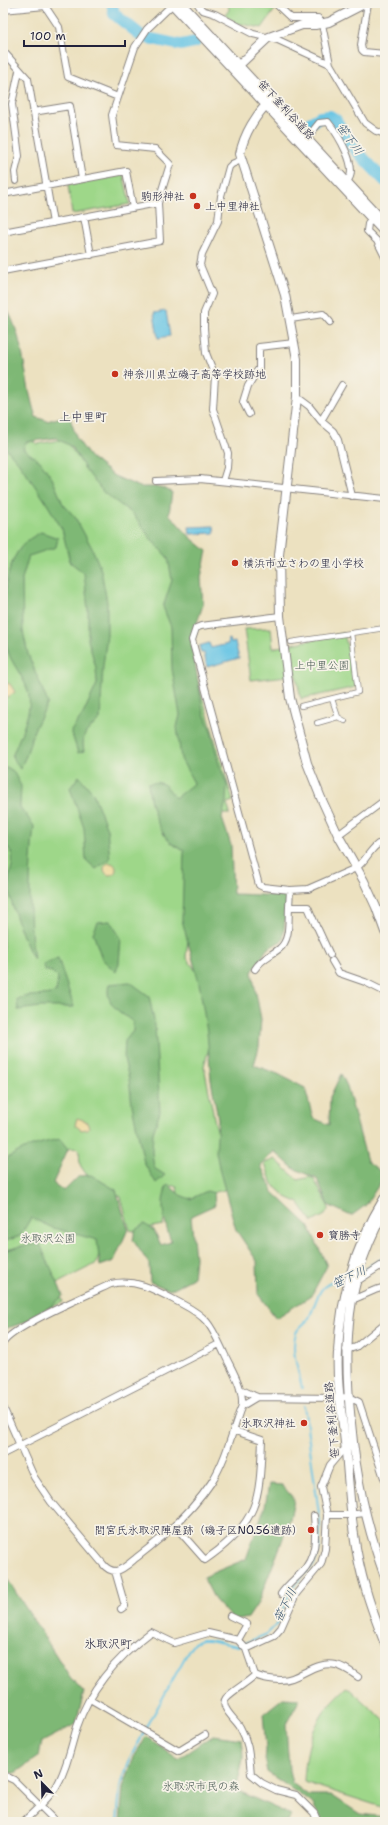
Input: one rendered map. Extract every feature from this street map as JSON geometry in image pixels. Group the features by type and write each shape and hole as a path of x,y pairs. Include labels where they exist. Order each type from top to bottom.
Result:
{"street":[{"name":"笹下釜利谷道路","path":"181,3 236,68"},
{"path":"197,3 202,10 215,14 253,34 270,37 330,64"},
{"path":"274,3 291,18 318,18 322,24 330,64 365,123 376,131 385,134"},
{"path":"236,68 270,37 302,25 322,24 367,3"},
{"path":"367,3 360,45 364,52 385,54"},
{"name":"笹下釜利谷道路","path":"172,4 236,68 374,216 385,223"},
{"path":"3,271 160,241 158,203 170,164 155,149 116,145 112,115 135,47 147,29 172,4"},
{"path":"3,10 43,5 59,27 68,77 118,96"},
{"path":"3,51 6,60 28,79 45,186 53,223"},
{"path":"17,186 15,172 19,156 12,104 19,71"},
{"name":"笹下釜利谷道路","path":"268,102 307,138 347,181 385,233"},
{"path":"268,102 243,140 240,154 285,295 291,319 297,359 297,397 279,555 280,616 290,698 307,763 338,835 376,907 385,932"},
{"path":"33,112 70,106 82,179"},
{"path":"307,138 319,123 328,122 340,137 346,152 351,174 347,181"},
{"path":"223,481 227,468 228,453 213,409 215,376 206,353 204,328 204,313 212,294 200,265 202,254 218,221 221,196 229,167 241,160"},
{"path":"3,194 17,186 45,186 126,171 133,208"},
{"path":"3,232 158,203"},
{"path":"374,216 368,224 367,231 377,241 385,257"},
{"path":"84,217 91,255"},
{"path":"291,319 323,314 330,322"},
{"path":"249,414 243,402 248,386 259,368 259,347 294,342"},
{"path":"321,421 342,385"},
{"path":"297,397 309,406 321,421 333,431 338,440 352,496"},
{"path":"156,481 200,479 385,499"},
{"path":"280,616 201,626 196,628 192,640 259,885 263,887 290,890 308,889 356,868 362,864 368,852 378,844 385,846"},
{"path":"292,642 385,628"},
{"path":"301,706 358,692 351,633"},
{"path":"332,699 338,717 345,721"},
{"path":"317,723 338,717"},
{"path":"338,835 385,800"},
{"path":"255,969 261,960 279,950 285,942 287,937 290,890"},
{"path":"289,907 308,907 339,974 365,982 385,992"},
{"name":"笹下釜利谷道路","path":"344,1397 346,1350 354,1281 352,1268 368,1227 385,1197"},
{"name":"笹下釜利谷道路","path":"385,1210 354,1281 344,1298 338,1353 349,1447 352,1515 357,1552 366,1589 385,1644"},
{"path":"354,1281 385,1263"},
{"path":"3,1342 11,1334 32,1322 111,1284 120,1282 135,1282 197,1312 206,1320 213,1329 240,1389 242,1406 235,1431 221,1465 200,1498 175,1526 123,1568 114,1571 107,1568 103,1564 51,1502 34,1476 3,1407"},
{"path":"352,1300 385,1287"},
{"path":"346,1350 356,1347 385,1323"},
{"path":"3,1454 219,1344"},
{"path":"240,1389 257,1397 344,1397 359,1402 385,1481"},
{"path":"242,1406 257,1397"},
{"path":"175,1526 205,1560 224,1546 244,1524 254,1508 258,1486 262,1440 235,1431"},
{"name":"笹下釜利谷道路","path":"349,1447 374,1546 385,1577"},
{"path":"246,1649 267,1641 274,1636 281,1628 296,1594 321,1564 325,1549 327,1515 321,1487 330,1465 341,1452 349,1447"},
{"path":"327,1515 352,1515 365,1513"},
{"path":"281,1594 289,1584 302,1573 312,1558 316,1534 314,1516"},
{"path":"114,1571 125,1606 121,1609"},
{"path":"302,1573 308,1580"},
{"path":"230,1616 246,1624 238,1640"},
{"path":"23,1822 55,1789 60,1780 78,1725 90,1699 114,1663 151,1632 174,1643 208,1633 238,1640 246,1649 255,1675 259,1677 287,1680 319,1666 335,1664 344,1667 358,1677"},
{"path":"255,1675 246,1684 225,1699 227,1711 238,1724 248,1743 250,1774 262,1783 276,1790 296,1795 314,1813 318,1822"},
{"path":"90,1699 179,1751 204,1735"},
{"path":"3,1775 14,1780 56,1822"}],"green space":[{"path":"228,3 271,3 276,8 262,28 236,23 225,15 229,10"},
{"path":"123,173 130,204 72,214 68,185"},
{"path":"3,303 16,330 36,417 47,421 69,415 77,439 90,457 114,476 140,487 160,487 172,492 169,514 191,538 207,551 201,577 203,605 191,640 203,711 211,731 218,761 227,785 226,801 222,818 231,845 233,894 287,896 283,940 267,949 252,972 261,1019 259,1047 254,1065 278,1074 305,1088 313,1118 329,1125 330,1097 341,1074 347,1086 367,1161 385,1175 366,1205 351,1216 328,1205 317,1179 293,1168 274,1151 261,1166 273,1192 309,1226 327,1266 311,1296 276,1318 258,1294 257,1261 236,1230 220,1172 216,1152 218,1119 211,1080 207,1032 199,983 182,920 184,851 171,843 162,831 152,806 148,783 161,783 167,787 175,798 194,783 181,759 177,727 180,715 172,669 171,627 163,607 172,580 168,558 151,539 133,514 104,493 85,469 72,447 56,438 26,442 23,449 40,461 52,478 63,504 75,517 92,548 101,570 107,602 107,635 103,666 100,720 84,736 84,751 78,753 71,731 83,714 97,684 96,668 88,640 88,610 84,573 70,562 62,529 44,499 18,462 3,445"},
{"path":"3,419 19,435 38,444 64,439 98,484 161,520 185,637 233,801 227,803 230,814 221,814 189,930 186,957 203,981 210,1044 204,1066 215,1123 232,1179 224,1190 179,1201 177,1186 166,1186 167,1206 163,1225 130,1231 121,1197 103,1183 86,1174 80,1165 79,1149 70,1148 55,1161 3,1193"},
{"path":"41,532 58,538 56,547 29,556 22,579 23,631 28,654 48,703 34,730 26,756 20,769 12,757 27,718 29,696 26,685 8,652 5,640 5,594 7,579 18,552 28,541"},
{"name":"上中里公園","path":"271,628 273,648 344,633 356,687 301,699 296,675 251,680 244,629"},
{"path":"7,767 13,771 21,786 20,807 34,826 30,893 34,960 19,925 9,889 12,854 3,843 3,768"},
{"path":"79,776 93,793 107,829 110,859 96,869 86,860 84,828 70,788"},
{"path":"110,921 121,938 119,963 116,972 102,959 93,933 98,922"},
{"path":"58,958 74,1007 40,1007 18,1010 17,999 26,996 56,992 58,978 52,972 44,970 43,964"},
{"path":"130,982 149,996 155,1025 160,1112 153,1133 152,1152 154,1168 165,1175 156,1183 144,1163 124,1059 125,1041 133,1031 133,1022 114,1006 109,997 108,991 109,984"},
{"path":"60,1139 68,1149 53,1183 64,1191 79,1176 91,1175 116,1190 128,1229 114,1261 100,1266 97,1240 53,1228 31,1218 20,1236 3,1242 3,1162 16,1153 37,1144"},
{"path":"275,1159 298,1180 310,1177 314,1179 329,1208 325,1215 312,1222 299,1203 286,1197 272,1184 265,1163"},
{"path":"168,1184 180,1195 190,1199 207,1191 214,1193 215,1205 191,1216 195,1258 193,1278 170,1290 150,1282 149,1264 133,1240 135,1230 144,1224 154,1230 161,1245 171,1242 163,1206 163,1198"},
{"name":"氷取沢公園","path":"75,1200 101,1246 97,1263 56,1284 63,1302 47,1309 3,1275 3,1203"},
{"path":"40,1244 63,1296 35,1317 20,1324 3,1329 3,1251 26,1245"},
{"path":"269,1484 282,1485 294,1499 290,1519 258,1603 248,1618 234,1621 215,1600 203,1577 246,1559 265,1506"},
{"path":"3,1546 8,1557 4,1574 70,1677 84,1692 76,1724 42,1742 39,1756 15,1773 3,1773"},
{"path":"347,1687 385,1721 385,1808 304,1782 305,1764 311,1737 326,1709"},
{"path":"283,1698 300,1699 286,1724 289,1770 292,1783 308,1795 331,1795 360,1814 385,1817 385,1822 323,1822 312,1803 267,1772 265,1762 266,1749 263,1714"},
{"name":"氷取沢市民の森","path":"213,1735 242,1739 243,1759 236,1790 291,1815 287,1822 120,1822 123,1787 134,1757 146,1736 178,1759"}],"sand":[{"path":"3,684 10,684 15,692 8,697 3,694"},
{"path":"110,863 114,865 116,869 114,873 110,875 106,873 104,869 106,865"},
{"path":"77,1118 86,1121 89,1127 88,1129 81,1130 75,1125"}],"water":[{"path":"166,311 170,336 158,338 154,313"},
{"path":"214,526 215,533 190,534 189,527"},
{"path":"230,639 231,643 235,642 239,658 207,667 204,653 201,653 199,646 209,643 211,648 228,644 228,640"}],"waterway":[{"name":"笹下川","path":"112,3 114,14 143,37 181,45 195,42"},
{"name":"笹下川","path":"308,124 320,117 330,116 336,120 351,145 385,181"},
{"name":"笹下川","path":"362,1270 385,1257"},
{"name":"笹下川","path":"302,1388 294,1354 294,1340 296,1333 309,1318 321,1290 329,1283 347,1276"},
{"name":"笹下川","path":"117,1822 120,1787 131,1756 194,1643 201,1640 208,1640 238,1646 267,1634 276,1625 293,1586 314,1564 319,1549 320,1521 304,1405"}],"place":[{"name":"駒形神社","path":"193,196"},
{"name":"上中里神社","path":"197,206"},
{"name":"神奈川県立磯子高等学校跡地","path":"115,374"},
{"name":"横浜市立さわの里小学校","path":"235,563"},
{"name":"寶勝寺","path":"320,1235"},
{"name":"氷取沢神社","path":"304,1423"},
{"name":"間宮氏氷取沢陣屋跡（磯子区NO.56遺跡）","path":"311,1530"}],"district":[{"name":"上中里町","path":"83,417"},
{"name":"氷取沢町","path":"108,1644"}]}
